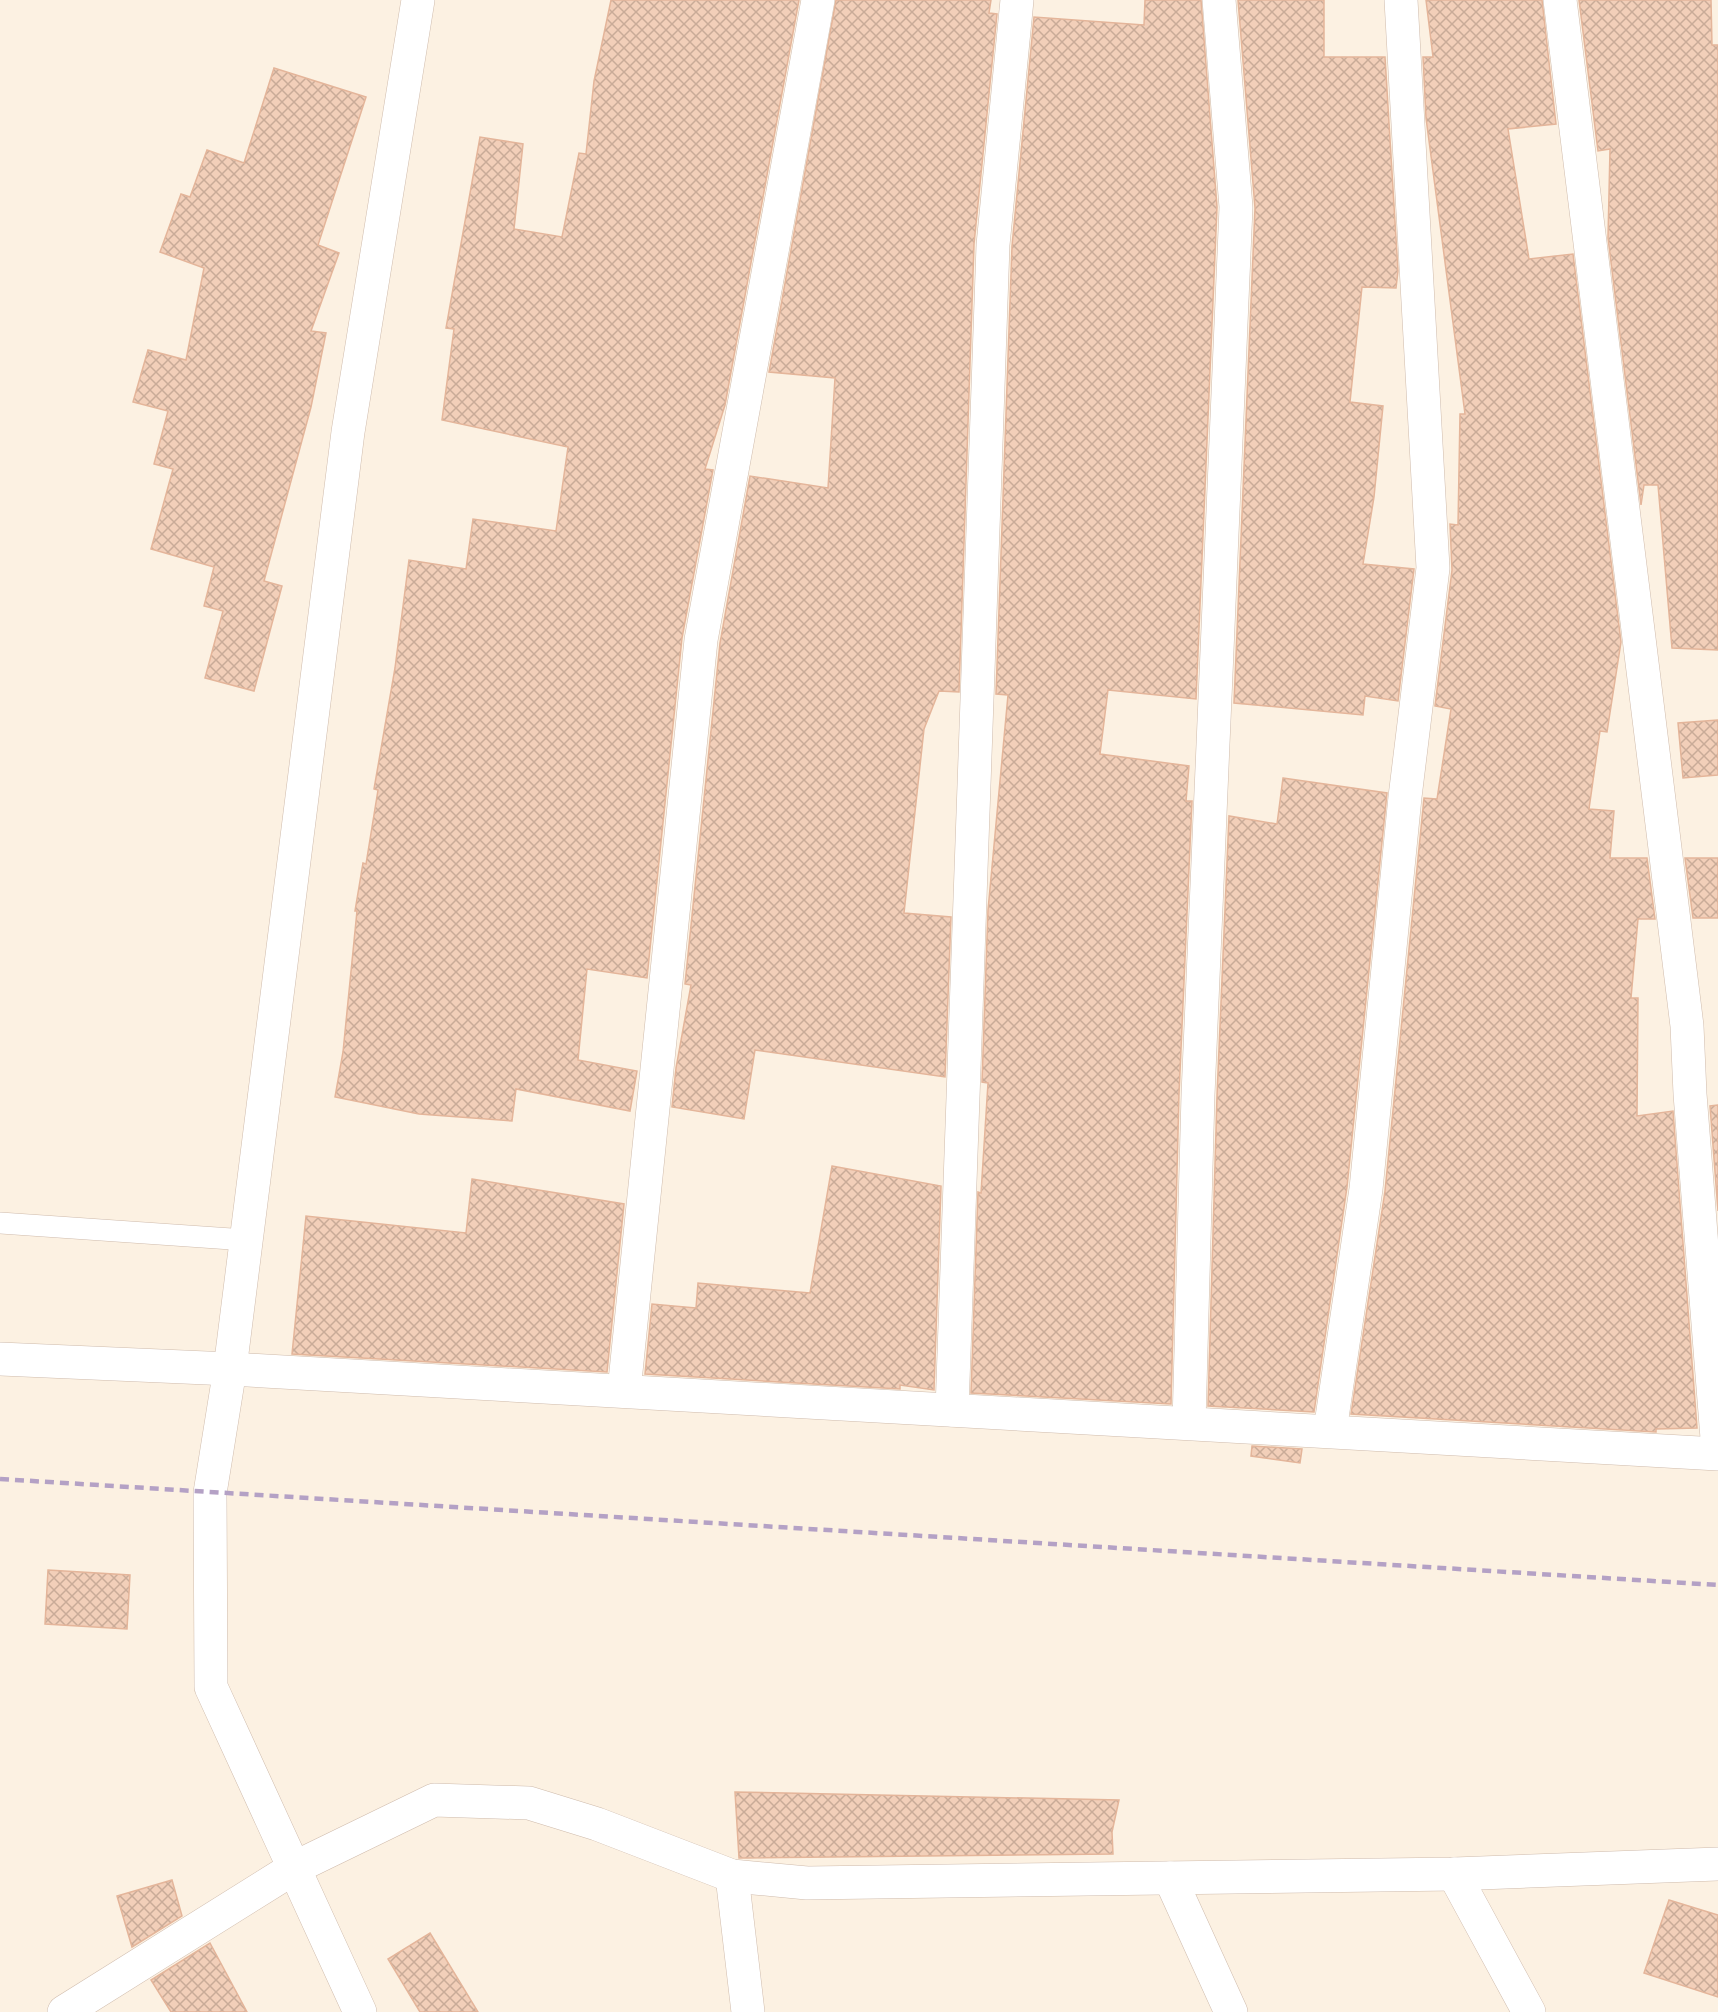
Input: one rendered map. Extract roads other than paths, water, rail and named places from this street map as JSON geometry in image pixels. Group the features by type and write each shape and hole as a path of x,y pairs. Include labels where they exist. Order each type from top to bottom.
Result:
{"street":[{"path":"360,2012 211,1686 210,1493 230,1368 348,432 418,0"},
{"path":"624,1391 701,640 818,0"},
{"path":"952,1410 993,245 1017,0"},
{"path":"1189,1423 1198,1095 1236,207 1219,0"},
{"path":"1330,1431 1366,1189 1405,797 1433,568 1401,0"},
{"path":"0,1359 230,1368 1718,1452 1690,1094 1687,1026 1560,0"},
{"path":"64,2012 294,1868 434,1800 529,1803 597,1824 732,1876 807,1883 1454,1874 1718,1864"},
{"path":"1454,1874 1528,2012"},
{"path":"732,1876 748,2012"},
{"path":"1170,1878 1230,2012"}],"lane":[{"path":"0,1223 246,1239"}],"railway":[{"path":"0,1479 1718,1585"}]}
